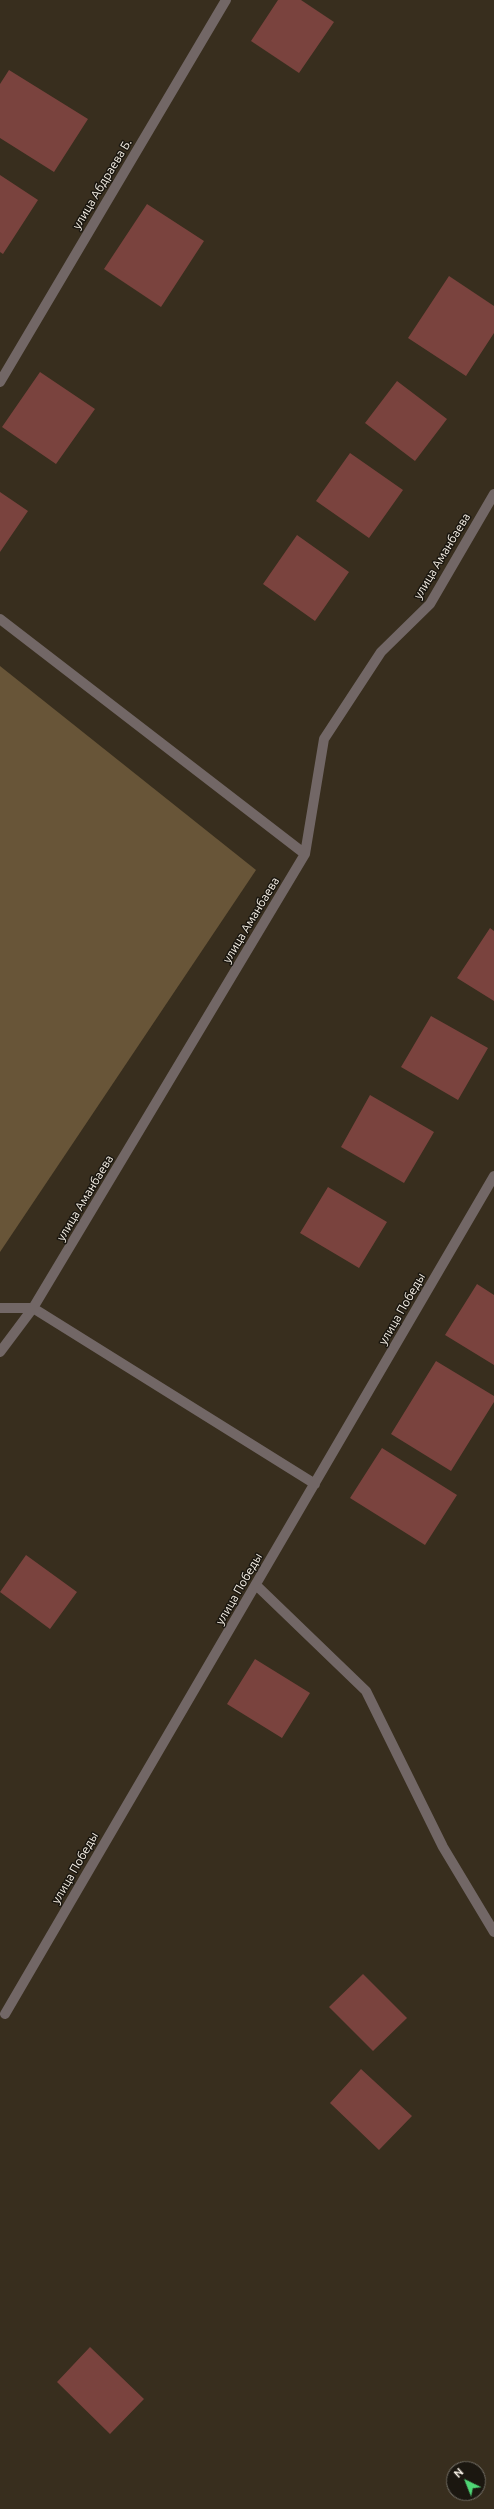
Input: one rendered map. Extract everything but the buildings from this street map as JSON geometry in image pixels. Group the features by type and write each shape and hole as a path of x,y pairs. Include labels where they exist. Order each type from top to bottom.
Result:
{"street":[{"name":"улица Абдраева Б.","path":"0,382 226,0"},
{"name":"улица Аманбаева","path":"0,1352 34,1308 305,854 324,739 381,652 430,604 494,494"},
{"path":"0,618 305,854"},
{"name":"улица Победы","path":"6,2014 494,1176"},
{"path":"0,1308 34,1308 315,1484"},
{"path":"256,1585 366,1691 443,1847 494,1932"}],"shaded area":[{"path":"0,666 256,870 0,1252"}]}
